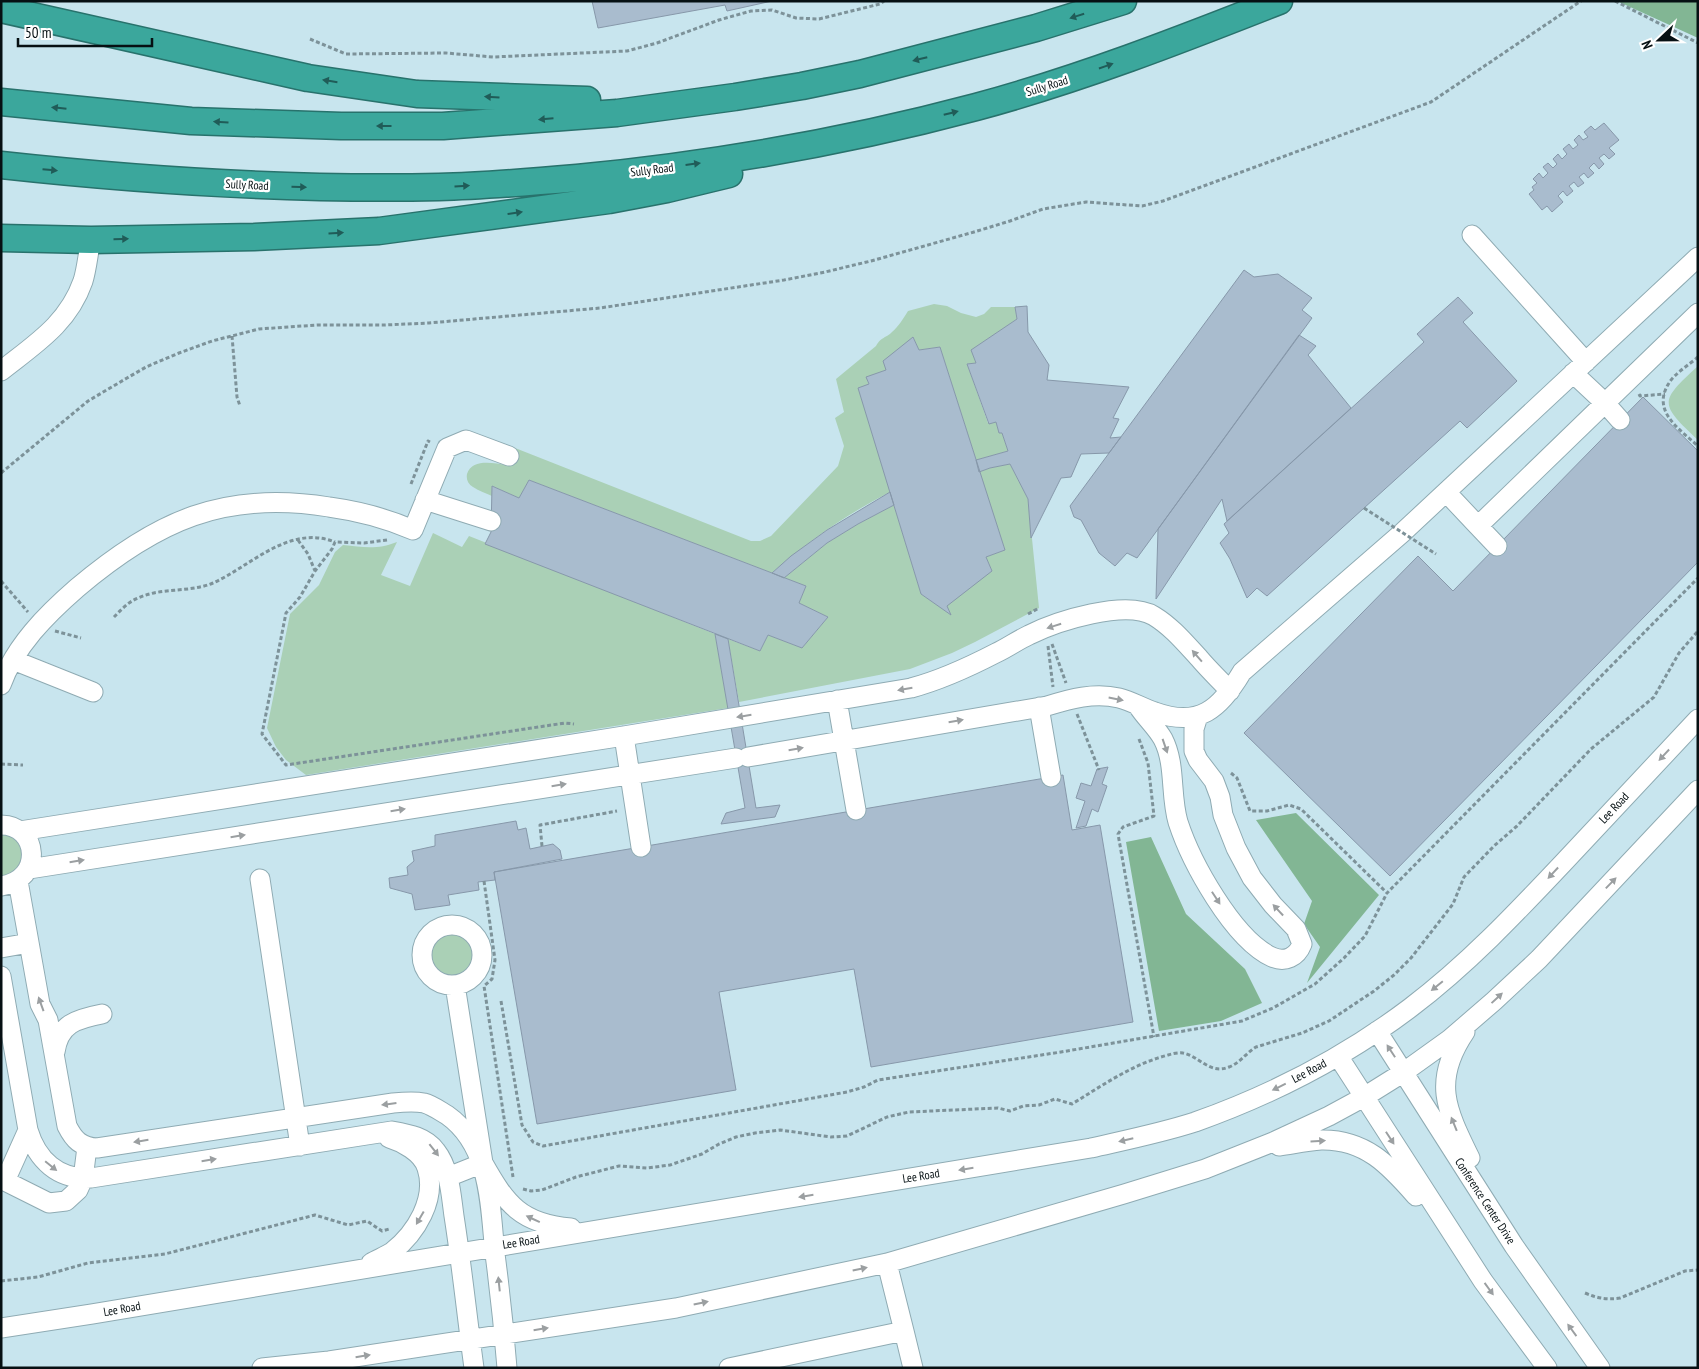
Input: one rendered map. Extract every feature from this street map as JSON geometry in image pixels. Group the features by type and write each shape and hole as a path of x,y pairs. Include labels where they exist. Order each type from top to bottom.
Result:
{"highway":[{"path":"1,102 245,124 341,126 442,126 617,113 802,86 947,52 1036,28 1123,1"},
{"name":"Sully Road","path":"1,165 105,175 281,187 443,187 623,174 697,164 826,142 903,125 1050,85 1168,45 1279,1"},
{"path":"9,7 308,78 418,94 572,101 682,97 802,86"},
{"path":"1,238 91,240 254,237 379,231 608,200 694,183 903,125"}],"street":[{"path":"1472,234 1580,367 1605,403 1620,420"},
{"path":"1,371 53,330 67,313 83,282 91,240"},
{"path":"16,879 630,774 844,741 1039,707 1079,697 1100,696 1119,698 1138,706 1180,718 1207,713 1219,705 1242,672 1402,533 1698,257"},
{"path":"1478,526 1698,313"},
{"path":"1,685 25,640 47,615 95,572 152,534 213,509 248,504 295,502 354,511 395,522 412,530 447,448 466,440 509,456"},
{"path":"1446,492 1498,546"},
{"path":"426,500 491,521"},
{"path":"20,831 624,736 926,684 997,653 1043,629 1086,615 1124,609 1137,610 1153,615 1167,625 1230,691"},
{"path":"14,660 93,692"},
{"path":"837,700 856,810"},
{"path":"1138,706 1162,739 1171,771 1178,821 1189,848 1214,895 1249,940 1274,958 1282,960 1290,958 1296,955 1302,944 1296,929 1273,905 1252,878 1236,848 1223,815 1220,797 1214,781 1198,760 1194,751 1194,729 1198,716"},
{"path":"1039,707 1051,777"},
{"name":"Lee Road","path":"1,1328 1091,1148 1195,1122 1277,1088 1338,1056 1410,1008 1458,970 1504,926 1698,719"},
{"path":"624,736 641,847"},
{"path":"262,1368 330,1361 676,1308 887,1263 1205,1169 1253,1150 1329,1116 1364,1097 1404,1072 1450,1038 1539,959 1698,790"},
{"path":"1,825 11,826 20,831 26,837 30,846 31,862 16,879"},
{"path":"16,879 40,1004 48,1020 67,1126 79,1143 87,1147 97,1148 393,1103 424,1103 444,1113 459,1125 474,1145 497,1188 509,1203 520,1212 537,1221 554,1226 598,1230"},
{"path":"260,879 300,1146"},
{"path":"1,948 29,943"},
{"path":"1,976 28,1130 38,1154 59,1172 83,1179 392,1131 426,1141 437,1152 448,1177 460,1252 474,1368"},
{"path":"455,985 495,1246 507,1368"},
{"path":"54,1054 57,1039 64,1029 87,1017 102,1014"},
{"path":"1474,1018 1451,1057 1444,1087 1450,1115 1456,1129 1514,1246"},
{"name":"Conference Center Drive","path":"1377,1031 1514,1246 1600,1368"},
{"path":"1338,1056 1470,1260 1547,1368"},
{"path":"28,1130 3,1180 49,1203 66,1201 78,1190 83,1179 87,1147"},
{"path":"362,1268 392,1252 403,1240 422,1217 429,1194 427,1167 421,1157 403,1143 373,1134"},
{"path":"1253,1150 1321,1140 1340,1142 1371,1152 1397,1174 1470,1260"},
{"path":"448,1177 483,1163"},
{"path":"887,1263 913,1368"},
{"path":"729,1368 904,1331"}],"path":[{"path":"310,39 346,54 446,53 493,57 626,51 657,43 719,20 751,11 772,10 796,18 819,19 880,4 884,1"},
{"path":"1,473 88,401 107,389 163,360 212,341 232,336 283,327 429,323 600,308 834,270 966,235 1010,222 1043,209 1086,202 1142,206 1163,201 1431,102 1580,1"},
{"path":"1615,1 1698,43"},
{"path":"232,336 237,397 240,406"},
{"path":"1698,357 1669,382 1663,402 1666,416 1698,446"},
{"path":"410,486 428,441 447,448"},
{"path":"1364,508 1436,554"},
{"path":"114,617 136,598 157,592 205,587 281,544 322,538 335,542 364,543 387,540 393,532 395,522"},
{"path":"298,540 308,554 315,572"},
{"path":"335,542 300,597 286,613 262,734 286,765 565,723 574,724"},
{"path":"501,1001 522,1125 533,1142 543,1146 847,1092 878,1080 1242,1021 1273,1008 1315,984 1344,958 1365,936 1388,894 1698,578"},
{"path":"1022,617 1039,608"},
{"path":"484,881 495,960 492,979 484,986 513,1177 524,1190 542,1190 568,1179 618,1166 647,1168 670,1165 702,1154 736,1137 755,1133 780,1130 832,1137 847,1136 888,1118 909,1112 998,1108 1010,1111 1023,1106 1039,1105 1055,1099 1072,1104 1129,1069 1168,1054 1183,1053 1216,1069 1226,1069 1256,1047 1302,1033 1329,1021 1374,992 1411,958 1453,904 1464,877 1480,859 1517,826 1591,749 1654,696 1679,653 1698,631"},
{"path":"1138,734 1148,763 1154,816 1123,827 1118,834 1154,1036"},
{"path":"1,764 24,765"},
{"path":"1229,771 1237,778 1250,811 1267,811 1289,805 1301,809 1388,894"},
{"path":"542,846 540,825 616,811"},
{"path":"1,1281 38,1277 88,1263 165,1254 315,1215 348,1225 367,1220 382,1231 389,1229 393,1231"},
{"path":"1585,1293 1603,1299 1620,1298 1685,1271 1698,1270"}],"green space":[{"path":"1617,1 1698,1 1698,38"},
{"path":"934,304 947,306 961,313 976,317 984,314 991,307 1015,307 1017,319 972,350 976,363 967,364 988,423 996,422 1008,451 976,460 940,347 919,350 913,337 886,370 867,378 890,492 828,529 772,573 529,480 519,498 492,486 492,496 475,488 468,482 467,474 470,469 478,464 496,463 506,465 510,446 751,541 760,541 771,536 838,466 844,446 835,418 844,412 836,379 890,334 908,311"},
{"path":"1698,366 1698,440 1676,418 1669,403 1671,395 1676,388"},
{"path":"1010,464 1028,499 1039,608 952,653 910,669 739,702 728,639 760,651 768,635 802,648 828,617 799,603 806,586 784,578 827,543 894,505 921,594 950,614 945,604 992,571 986,557 1005,550 979,472"},
{"path":"433,533 462,547 469,536 715,634 728,708 306,775 286,760 276,747 267,728 290,614 319,585 335,552 343,545 376,547 397,542 381,575 410,586"},
{"path":"1296,813 1379,895 1307,983 1320,947 1304,924 1312,901 1256,820"},
{"path":"1,833 16,839 22,846 24,854 18,870 1,878"},
{"path":"1151,837 1186,914 1245,969 1262,1003 1221,1021 1159,1031 1126,842"},
{"path":"456,934 464,937 470,943 473,955 470,967 464,973 448,976 440,973 434,967 431,951 434,943 440,937"}],"building":[{"path":"592,1 772,1 727,11 725,5 598,28"},
{"path":"1604,123 1619,140 1609,148 1615,154 1609,159 1604,154 1599,158 1604,164 1599,169 1594,163 1589,168 1594,173 1588,178 1584,173 1579,177 1584,183 1578,187 1574,182 1569,186 1573,191 1567,196 1563,191 1558,196 1563,202 1552,212 1547,206 1542,210 1529,194 1534,190 1532,187 1537,183 1533,179 1539,173 1543,178 1548,173 1543,167 1548,163 1553,168 1557,164 1553,159 1558,154 1562,159 1567,154 1563,149 1569,144 1573,149 1578,145 1574,140 1579,135 1583,140 1588,137 1584,132 1591,126 1595,130"},
{"path":"1244,270 1254,277 1278,274 1312,298 1302,310 1312,318 1137,558 1127,553 1115,566 1099,553 1081,520 1074,517 1070,506"},
{"path":"1458,297 1473,313 1463,322 1517,381 1467,428 1460,421 1267,596 1257,588 1247,598 1230,559 1220,543 1229,533 1224,524 1424,342 1417,334"},
{"path":"1027,306 1028,332 1049,365 1047,380 1129,387 1113,418 1119,419 1110,438 1121,437 1109,453 1081,454 1071,477 1061,478 1031,538 1028,499 1010,464 979,472 976,460 1008,451 996,422 989,424 967,364 976,363 971,350 1017,319 1015,307"},
{"path":"1299,335 1316,346 1308,355 1351,408 1227,521 1222,499 1156,599 1158,529"},
{"path":"913,337 919,350 940,347 1005,550 986,557 992,571 947,606 951,615 921,594 858,388 869,384 866,377 886,370 883,361"},
{"path":"1643,397 1698,451 1698,562 1390,876 1244,733 1418,556 1453,591"},
{"path":"529,480 806,586 799,603 828,617 802,648 768,635 760,651 485,544 491,532 492,486 519,498"},
{"path":"890,492 894,505 827,543 784,578 772,573 791,556 827,530"},
{"path":"715,634 728,639 756,808 780,805 775,817 721,824 726,813 745,808"},
{"path":"1108,767 1102,784 1107,786 1098,812 1092,809 1086,826 1076,828 1085,801 1076,798 1081,783 1091,786 1097,769"},
{"path":"1063,775 1072,830 1100,825 1133,1022 871,1067 854,969 719,992 736,1090 537,1124 494,872"},
{"path":"516,821 518,830 526,828 530,849 553,844 560,850 562,859 494,872 495,880 478,882 479,890 448,895 450,905 415,910 412,894 390,888 389,878 408,875 407,867 414,861 412,851 435,846 435,835"}]}
